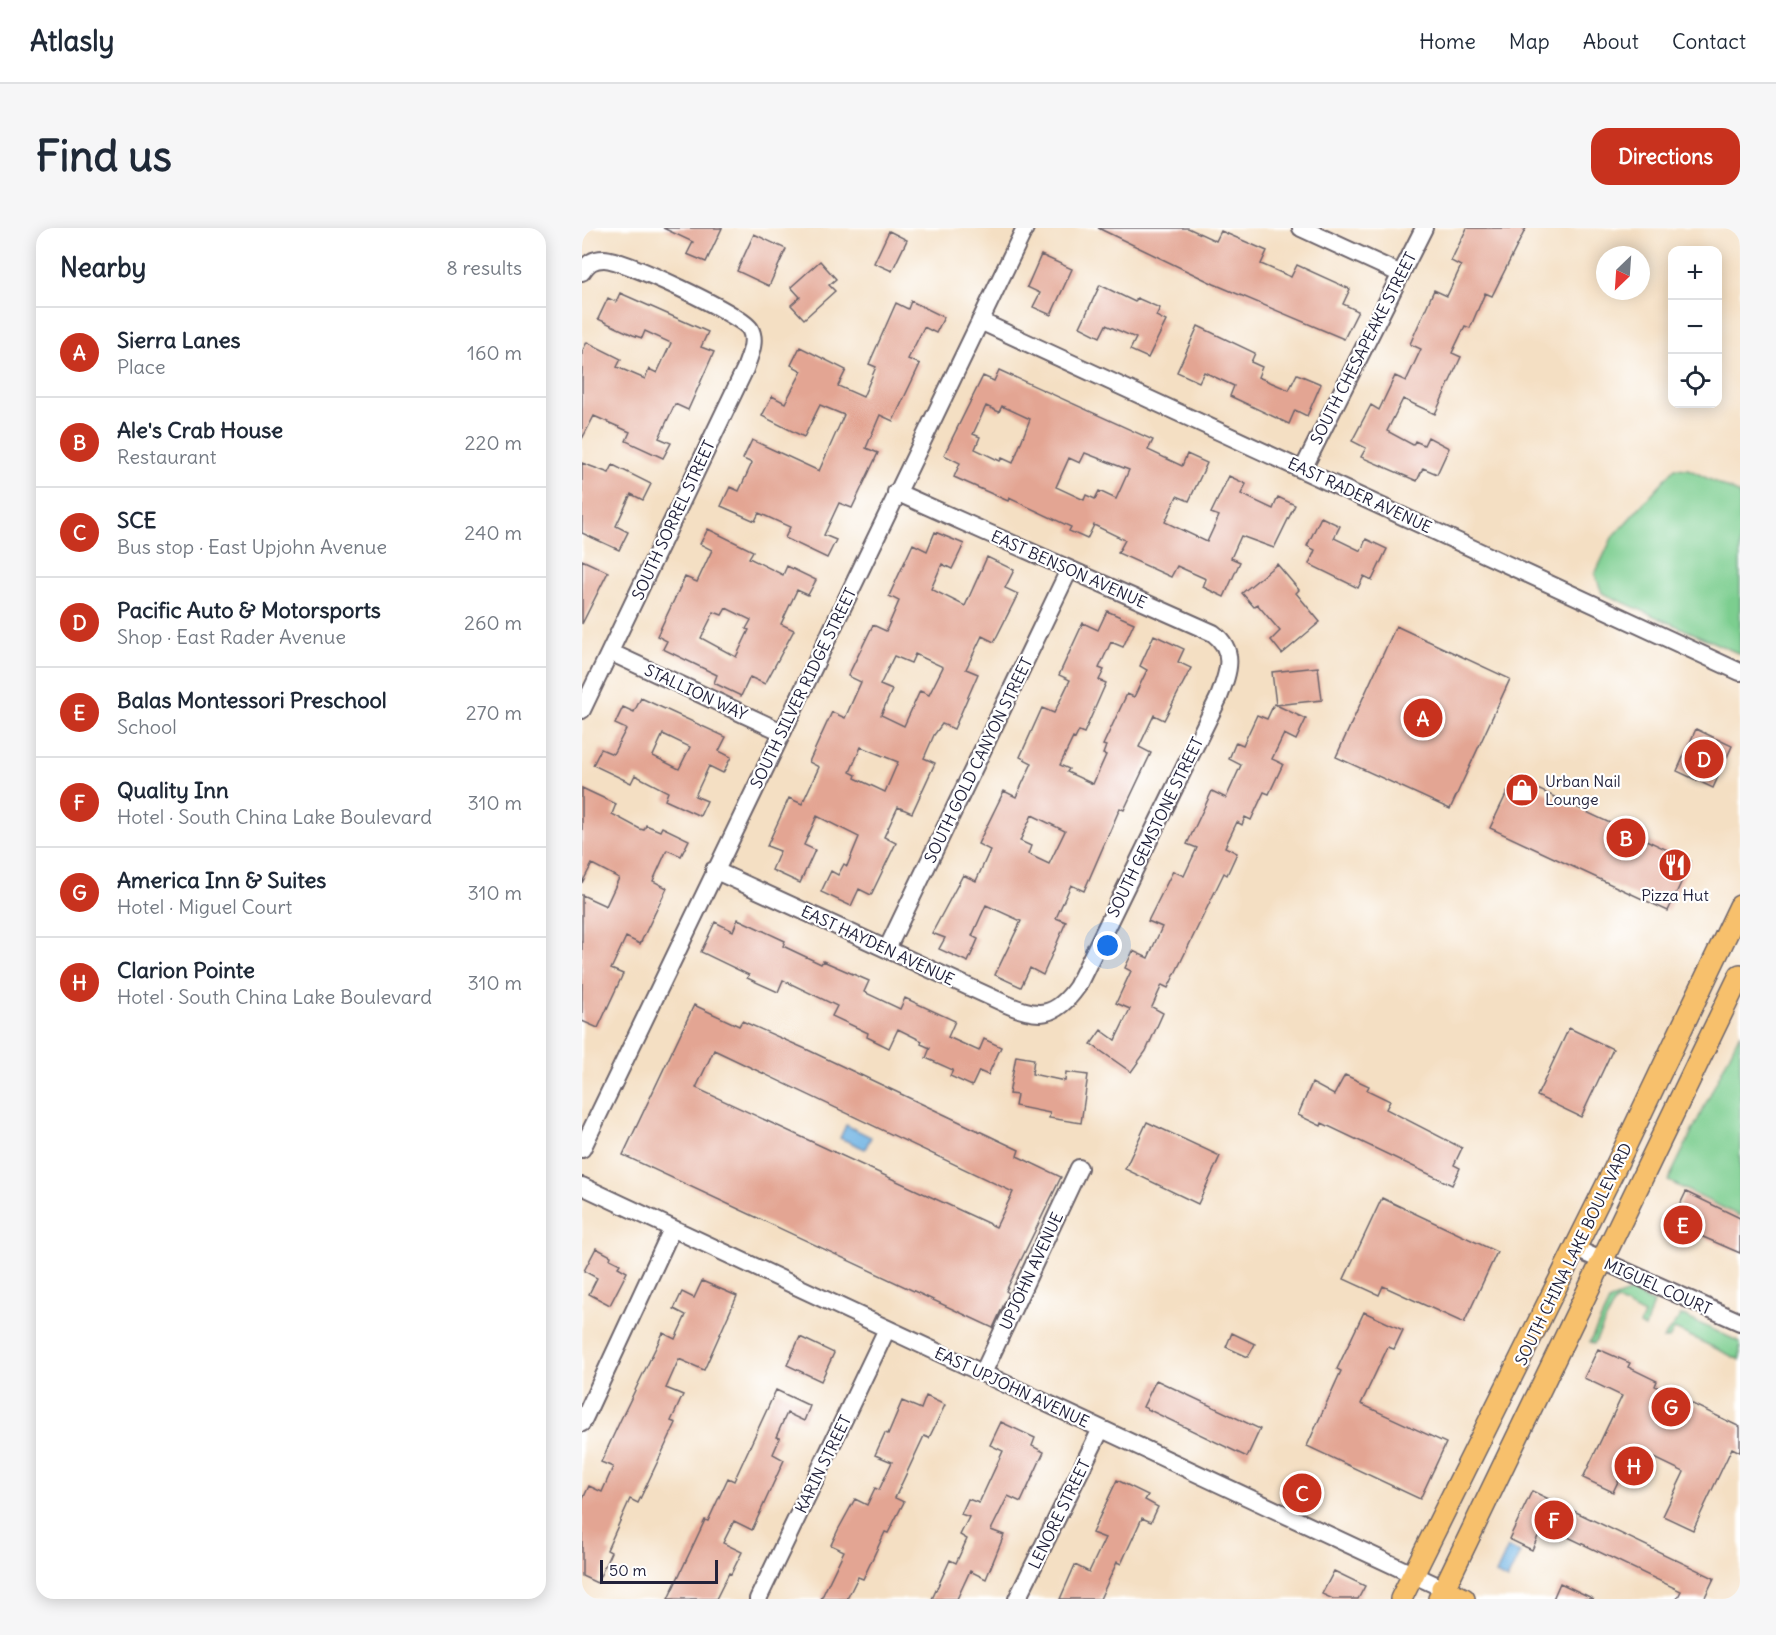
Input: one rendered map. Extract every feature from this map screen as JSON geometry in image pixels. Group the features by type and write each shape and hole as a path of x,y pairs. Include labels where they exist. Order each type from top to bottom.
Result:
{"main road":[{"name":"SOUTH CHINA LAKE BOULEVARD","path":"1401,1599 1576,1249 1740,906"},
{"name":"SOUTH CHINA LAKE BOULEVARD","path":"1440,1593 1740,975"},
{"path":"1440,1593 1464,1599"}],"street":[{"name":"SOUTH SILVER RIDGE STREET","path":"582,1149 714,870 1025,228"},
{"path":"1301,228 1401,274"},
{"name":"SOUTH CHESAPEAKE STREET","path":"1303,469 1424,228"},
{"name":"SOUTH SORREL STREET","path":"582,710 745,369 753,338 749,327 732,313 618,262 606,259 585,268"},
{"name":"EAST RADER AVENUE","path":"980,321 1740,672"},
{"name":"EAST BENSON AVENUE","path":"896,492 1213,633 1221,640 1230,660"},
{"name":"SOUTH GOLD CANYON STREET","path":"887,949 1069,570"},
{"name":"STALLION WAY","path":"610,652 782,732"},
{"name":"SOUTH GEMSTONE STREET","path":"1045,1014 1069,999 1077,987 1219,697 1229,671 1230,660"},
{"name":"EAST HAYDEN AVENUE","path":"714,870 1024,1011 1045,1014"},
{"name":"UPJOHN AVENUE","path":"983,1374 1079,1168"},
{"name":"EAST UPJOHN AVENUE","path":"582,1186 1413,1574 1440,1593"},
{"path":"582,1423 672,1229"},
{"name":"MIGUEL COURT","path":"1576,1249 1740,1322"},
{"name":"KARIN STREET","path":"758,1599 887,1329"},
{"name":"LENORE STREET","path":"1017,1599 1101,1429"}],"green space":[{"path":"1675,468 1688,469 1740,494 1740,654 1602,593 1595,574 1612,538"},
{"path":"1740,1033 1740,1216 1668,1181"},
{"path":"1631,1292 1653,1303 1645,1328 1640,1325 1644,1315 1616,1300 1594,1344 1590,1342 1610,1300"},
{"path":"1681,1315 1740,1342 1740,1360 1675,1329 1669,1339 1663,1339"}],"water":[{"path":"846,1125 871,1137 865,1149 840,1138"},
{"path":"1508,1548 1520,1553 1507,1580 1496,1574"}],"building":[{"path":"663,228 722,228 706,262 687,254 693,242"},
{"path":"1098,228 1188,228 1216,241 1221,231 1267,251 1261,264 1291,277 1297,265 1350,289 1343,304 1358,311 1344,339 1214,284"},
{"path":"1467,228 1526,228 1492,296 1485,293 1470,328 1465,326 1452,353 1461,357 1435,414 1403,399 1387,431 1413,445 1415,441 1424,445 1428,437 1449,448 1437,474 1423,468 1417,481 1361,457 1366,448 1352,441 1371,405 1379,410 1395,376 1406,381 1421,349 1410,344 1434,290 1447,296 1461,266 1451,261"},
{"path":"889,231 907,240 892,271 874,263"},
{"path":"754,234 786,249 769,286 737,271"},
{"path":"1041,255 1072,269 1051,315 1033,307 1040,293 1027,287"},
{"path":"820,261 836,279 829,285 835,291 804,319 791,305 800,297 791,287"},
{"path":"1100,285 1135,302 1137,298 1160,308 1156,316 1166,321 1148,358 1130,350 1136,338 1106,325 1100,337 1080,327"},
{"path":"620,293 708,332 701,347 714,352 688,410 675,404 659,438 671,443 663,458 626,441 630,432 594,416 582,439 582,352 587,342 621,359 617,367 645,379 649,369 657,373 671,343 645,331 642,338 598,319 608,298 616,302"},
{"path":"911,301 944,317 936,333 924,327 908,359 920,364 893,421 880,415 866,448 878,453 852,508 839,503 824,535 836,540 827,558 785,538 790,527 759,513 755,521 721,506 730,487 739,491 752,463 743,459 752,440 819,471 844,415 820,405 804,437 762,416 772,396 785,403 802,371 791,365 800,347 846,370 838,386 863,397 876,367 869,364 896,303 908,309"},
{"path":"1198,326 1255,353 1251,362 1262,367 1258,377 1289,390 1297,374 1321,384 1307,416 1295,410 1289,424 1230,396 1234,386 1204,372 1199,382 1177,372"},
{"path":"999,370 1153,440 1148,450 1182,466 1187,454 1207,463 1189,501 1177,496 1165,522 1207,542 1219,516 1211,513 1229,476 1246,484 1241,494 1273,509 1278,497 1295,505 1274,548 1241,536 1231,558 1240,562 1224,597 1203,587 1206,579 1177,566 1171,577 1118,553 1125,540 1094,525 1087,539 1069,531 1071,527 1009,498 1008,501 954,477 960,463 944,455 983,376 994,381","holes":["986,406 999,412 1002,406 1030,419 1013,463 1002,458 1000,461 975,449 980,437 973,434","1085,453 1129,470 1116,499 1099,491 1095,499 1086,495 1084,500 1056,487 1069,458 1080,463"]},
{"path":"582,463 609,473 613,465 651,484 643,500 631,494 616,526 628,532 619,550 582,533"},
{"path":"1321,517 1340,526 1334,538 1361,551 1366,539 1387,549 1372,580 1364,576 1358,588 1309,564 1315,550 1307,546"},
{"path":"708,529 753,551 749,558 783,575 787,566 816,580 808,595 797,590 781,624 794,630 765,684 750,677 741,696 714,683 717,675 663,649 667,641 657,636 685,577 697,582 712,550 700,544","holes":["726,608 751,620 746,629 749,630 736,657 701,638 714,612 722,615"]},
{"path":"935,532 964,544 952,569 942,564 931,589 965,606 987,557 1014,570 1005,588 1018,594 994,642 982,636 966,669 978,674 954,729 942,724 934,735 924,758 935,763 912,813 898,807 884,837 896,843 871,895 859,889 851,906 821,892 831,871 838,875 844,864 847,866 859,837 817,816 804,845 815,850 800,883 772,870 780,851 767,846 789,798 802,804 819,767 809,762 832,712 845,718 861,682 848,676 873,625 886,631 899,601 889,596 913,544 927,551","holes":["915,654 943,667 929,695 920,691 904,726 881,715 892,690 880,685 894,656 911,663","861,747 898,762 885,792 855,778 856,775 850,772"]},
{"path":"582,560 608,572 582,624"},
{"path":"1277,564 1299,590 1296,593 1320,622 1282,654 1271,640 1280,631 1257,604 1254,607 1242,593"},
{"path":"1107,611 1134,623 1123,647 1111,642 1099,668 1104,670 1099,680 1106,683 1084,733 1079,731 1075,739 1073,738 1060,765 1069,769 1067,772 1093,784 1106,755 1103,754 1106,746 1103,745 1127,694 1134,697 1147,670 1140,666 1154,635 1184,649 1178,662 1191,668 1164,720 1154,715 1139,747 1151,753 1124,810 1120,808 1084,891 1071,885 1056,918 1066,922 1043,975 1030,968 1021,987 995,975 1021,921 986,905 972,936 978,939 968,962 939,949 945,938 932,933 963,875 976,881 990,850 978,844 1004,791 1016,797 1032,763 1020,757 1042,708 1054,713 1070,680 1059,675 1083,623 1098,630","holes":["1032,815 1065,831 1049,864 1028,854 1031,846 1020,841"]},
{"path":"1396,626 1510,679 1450,809 1336,757"},
{"path":"1318,667 1322,700 1276,705 1272,672"},
{"path":"641,698 726,737 719,751 731,757 723,773 709,766 695,796 707,801 700,816 665,800 668,792 635,775 631,783 593,765 601,749 613,754 626,729 615,724 623,707 634,712","holes":["663,734 690,747 679,769 653,756"]},
{"path":"1274,704 1306,719 1296,740 1284,734 1272,759 1283,764 1269,794 1264,792 1251,820 1245,817 1242,825 1237,822 1225,847 1237,853 1227,875 1224,873 1168,988 1162,985 1152,1007 1163,1013 1146,1051 1131,1072 1091,1044 1101,1030 1115,1040 1130,1009 1116,1003 1131,971 1125,968 1133,951 1148,958 1162,927 1148,921 1173,871 1184,876 1197,848 1187,844 1212,791 1226,798 1241,765 1229,759 1236,742 1243,745 1257,715 1267,719"},
{"path":"1696,729 1732,746 1713,788 1677,771"},
{"path":"1514,778 1691,861 1668,911 1490,828"},
{"path":"582,788 616,804 612,814 640,829 644,830 646,825 660,831 662,827 689,840 681,856 667,850 653,881 667,888 640,944 626,937 611,969 623,974 598,1028 582,1021 582,895 606,906 619,878 592,864 582,883"},
{"path":"738,919 785,941 783,946 821,964 823,961 869,981 864,992 900,1009 905,998 955,1021 948,1037 979,1051 984,1039 1001,1047 988,1075 979,1071 972,1086 950,1076 953,1070 926,1058 930,1048 921,1044 922,1041 898,1029 889,1048 867,1037 868,1033 832,1016 837,1006 783,980 778,992 747,978 749,975 701,952 715,922 733,931"},
{"path":"694,1005 739,1026 742,1021 808,1050 1019,1150 1017,1156 1061,1177 1006,1291 1009,1293 993,1328 623,1155","holes":["714,1050 1013,1192 996,1227 696,1088"]},
{"path":"1569,1028 1613,1049 1581,1117 1537,1096"},
{"path":"1016,1056 1034,1059 1032,1074 1065,1081 1066,1072 1088,1075 1081,1123 1049,1118 1050,1113 1015,1106 1017,1095 1009,1094"},
{"path":"1345,1075 1369,1086 1367,1090 1390,1101 1386,1109 1462,1148 1454,1165 1460,1168 1452,1185 1322,1123 1321,1126 1298,1115 1312,1083 1334,1095"},
{"path":"1147,1122 1220,1156 1198,1204 1125,1169"},
{"path":"1686,1192 1740,1218 1740,1253 1671,1223"},
{"path":"1382,1198 1497,1252 1464,1323 1383,1286 1379,1295 1344,1279"},
{"path":"596,1248 611,1256 610,1259 620,1264 618,1267 627,1272 610,1305 589,1294 597,1278 584,1271"},
{"path":"702,1281 737,1296 704,1370 679,1359 666,1388 683,1395 671,1421 676,1423 638,1503 630,1499 607,1550 611,1552 597,1583 582,1576 582,1501 589,1486 602,1492 613,1467 601,1462 621,1419 663,1333 675,1339 686,1315 674,1309 682,1292 694,1298"},
{"path":"1364,1312 1403,1330 1394,1349 1388,1347 1361,1404 1446,1443 1420,1499 1307,1446 1341,1371 1337,1369"},
{"path":"1232,1333 1255,1344 1248,1357 1226,1347"},
{"path":"800,1337 834,1353 821,1381 787,1365"},
{"path":"1598,1349 1630,1363 1628,1367 1657,1381 1655,1386 1740,1427 1740,1452 1732,1448 1693,1530 1663,1516 1684,1472 1634,1448 1613,1492 1583,1478 1622,1396 1584,1378"},
{"path":"1156,1380 1260,1429 1247,1457 1143,1407"},
{"path":"776,1390 810,1406 804,1421 787,1413 776,1437 780,1438 773,1454 784,1460 752,1530 734,1521 723,1543 742,1552 731,1574 729,1573 716,1599 668,1599 705,1520 708,1521 728,1478 734,1481"},
{"path":"926,1396 945,1405 929,1438 924,1436 895,1498 904,1502 888,1533 885,1532 863,1579 858,1577 847,1599 821,1599 844,1551 831,1545 838,1530 855,1499 867,1505 875,1488 879,1490 892,1462 875,1455 885,1433 888,1434 902,1401 921,1409"},
{"path":"1001,1422 1035,1438 1032,1446 1044,1452 1021,1502 1008,1496 991,1530 1004,1535 986,1579 970,1571 957,1599 932,1599 950,1560 956,1563 967,1539 960,1535 969,1517 961,1514 968,1499 979,1503 1003,1451 990,1445"},
{"path":"1117,1480 1148,1495 1145,1500 1158,1507 1151,1522 1142,1518 1121,1564 1117,1562 1100,1599 1060,1599 1075,1565 1089,1572 1105,1538 1092,1533"},
{"path":"1532,1491 1714,1578 1704,1599 1677,1599 1681,1591 1543,1525 1532,1550 1509,1539"},
{"path":"1334,1571 1365,1586 1358,1599 1333,1599 1322,1594"},
{"path":"1560,1583 1594,1599 1553,1599"}],"place":[{"name":"Sierra Lanes","path":"1423,718"},
{"name":"Pacific Auto & Motorsports","path":"1704,759"},
{"name":"Urban Nail Lounge","path":"1522,790"},
{"name":"Ale's Crab House","path":"1626,838"},
{"name":"Pizza Hut","path":"1675,865"},
{"name":"Balas Montessori Preschool","path":"1683,1225"},
{"name":"America Inn & Suites","path":"1671,1407"},
{"name":"Clarion Pointe","path":"1634,1466"},
{"name":"SCE","path":"1302,1493"},
{"name":"Quality Inn","path":"1554,1520"}]}
